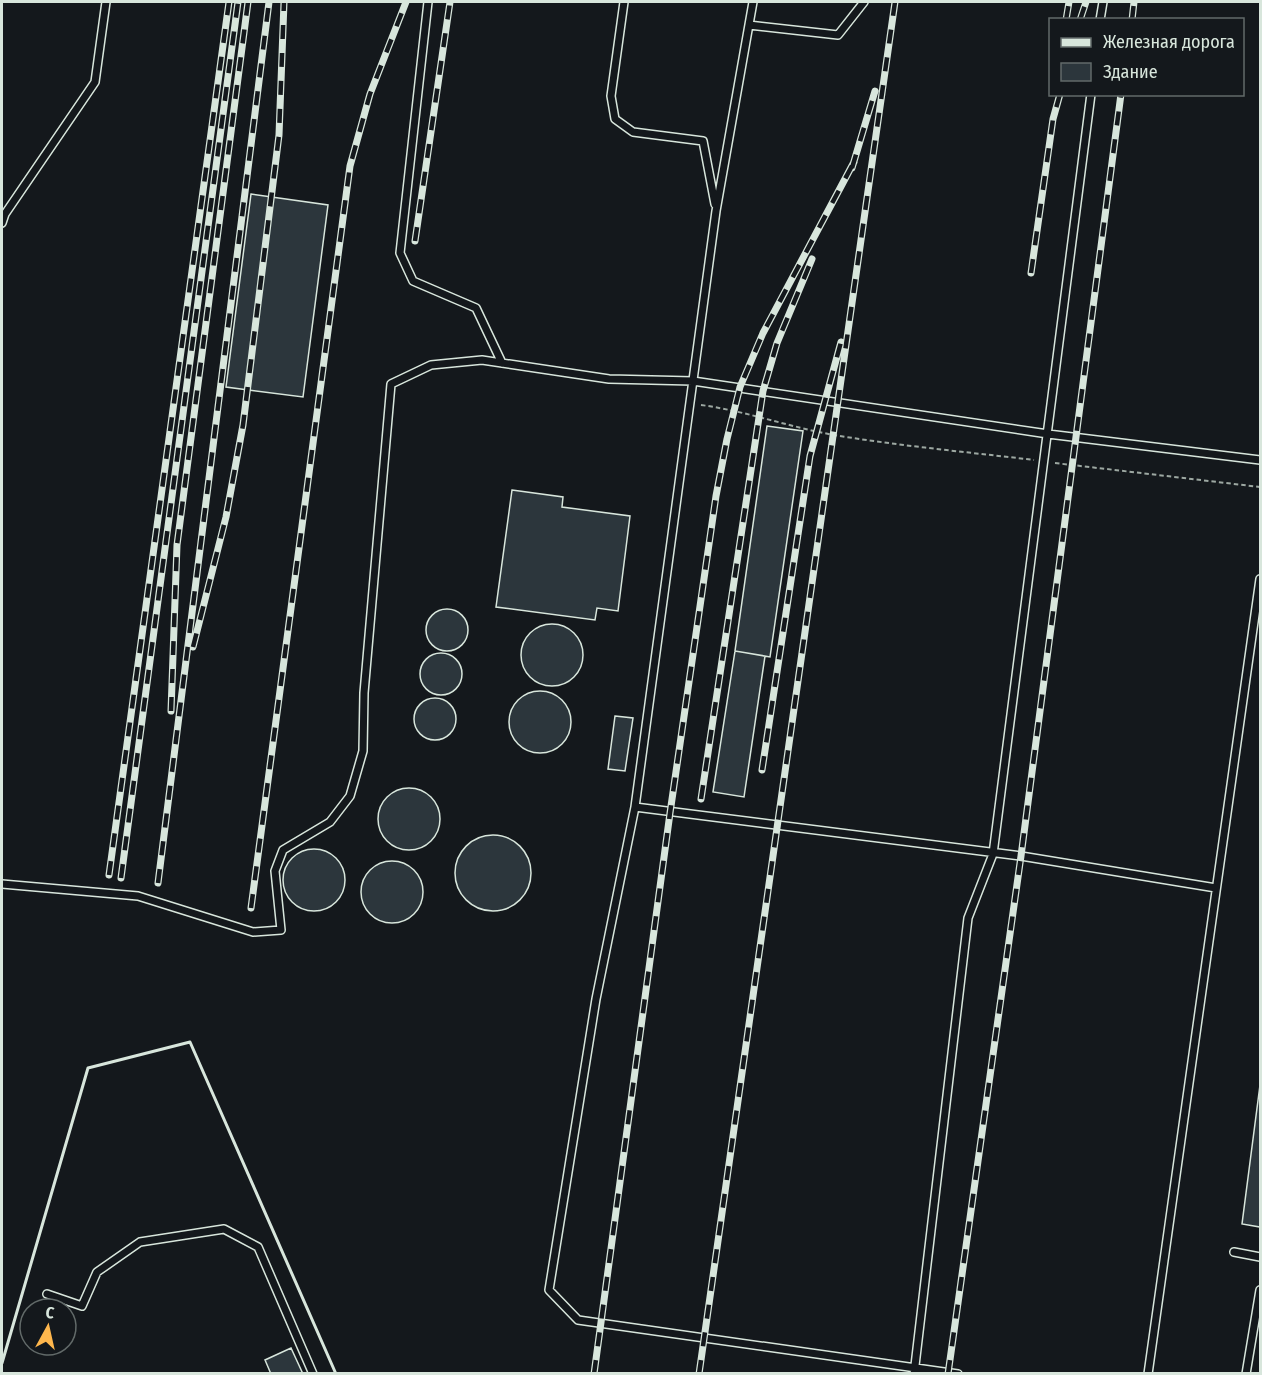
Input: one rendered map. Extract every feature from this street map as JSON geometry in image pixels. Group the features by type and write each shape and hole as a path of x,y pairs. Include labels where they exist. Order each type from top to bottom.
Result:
{"lane":[{"path":"2,223 5,214 95,82 106,2"},
{"path":"428,2 400,253 413,281 476,308 502,363"},
{"path":"624,2 611,96 615,119 633,132 703,141 716,211"},
{"path":"753,2 716,211 635,807 596,999 549,1290 578,1320 915,1370 958,1374"},
{"path":"749,25 838,35 864,2"},
{"path":"1100,18 1103,2"},
{"path":"915,1370 968,918 993,854 1091,96"},
{"path":"2,884 138,896 253,932 281,930 275,871 283,850 330,822 350,796 363,751 364,693 391,384 430,365 482,360 609,379 693,381 1048,434 1260,460"},
{"path":"1148,1374 1260,579"},
{"path":"635,807 779,824 1216,888"},
{"path":"47,1294 82,1306 97,1272 140,1242 224,1229 258,1247 313,1374"},
{"path":"1234,1252 1260,1257"},
{"path":"1246,1374 1260,1290"}],"path":[{"path":"690,404 743,411 766,421 835,435 1260,487"}],"building":[{"path":"251,194 328,205 303,397 226,387"},
{"path":"767,426 803,431 770,657 735,651"},
{"path":"512,490 563,497 562,507 630,516 618,611 597,608 595,620 496,607"},
{"path":"447,609 455,610 462,615 467,622 467,638 462,645 455,650 447,651 439,650 432,645 427,638 426,630 427,622 432,615 439,610"},
{"path":"552,624 564,626 574,633 581,643 583,655 581,667 574,677 564,684 552,686 540,684 530,677 523,667 521,655 523,643 530,633 540,626"},
{"path":"735,651 765,656 744,797 713,792"},
{"path":"441,653 449,654 456,659 461,666 461,682 456,689 449,694 441,695 433,694 426,689 421,682 420,674 421,666 426,659 433,654"},
{"path":"540,691 552,693 562,700 569,710 571,722 569,734 562,744 552,751 540,753 528,751 518,744 511,734 509,722 511,710 518,700 528,693"},
{"path":"435,698 443,699 450,704 455,711 455,727 450,734 443,739 435,740 427,739 420,734 415,727 414,719 415,711 420,704 427,699"},
{"path":"615,716 633,718 625,771 608,769"},
{"path":"409,788 421,790 431,797 438,807 440,819 438,831 431,841 421,848 409,850 397,848 387,841 380,831 378,819 380,807 387,797 397,790"},
{"path":"493,835 507,838 520,846 528,859 531,873 528,887 520,900 507,908 493,911 479,908 466,900 458,887 455,873 458,859 466,846 479,838"},
{"path":"314,849 326,851 336,858 343,868 345,880 343,892 336,902 326,909 314,911 302,909 292,902 285,892 283,880 285,868 292,858 302,851"},
{"path":"392,861 404,863 414,870 421,880 423,892 421,904 414,914 404,921 392,923 380,921 370,914 363,904 361,892 363,880 370,870 380,863"},
{"path":"1260,1085 1260,1227 1242,1224"},
{"path":"291,1348 303,1374 271,1374 265,1360"}],"railway":[{"path":"109,875 229,2"},
{"path":"121,878 238,2"},
{"path":"171,711 177,545 248,2"},
{"path":"158,883 269,2"},
{"path":"193,647 226,517 243,425 279,135 284,2"},
{"path":"251,908 350,166 370,94 406,2"},
{"path":"415,241 450,2"},
{"path":"699,1374 895,2"},
{"path":"1066,18 1069,2"},
{"path":"1081,18 1086,2"},
{"path":"1132,18 1134,2"},
{"path":"852,168 875,91"},
{"path":"1031,273 1053,119 1059,96"},
{"path":"948,1374 1021,856 1121,96"},
{"path":"594,1374 670,813 716,496 727,439 740,387 763,333 854,162"},
{"path":"701,799 763,391 777,343 812,259"},
{"path":"762,770 810,456 841,342"}],"wall":[{"path":"2,1363 88,1068 190,1042 336,1374"}]}
